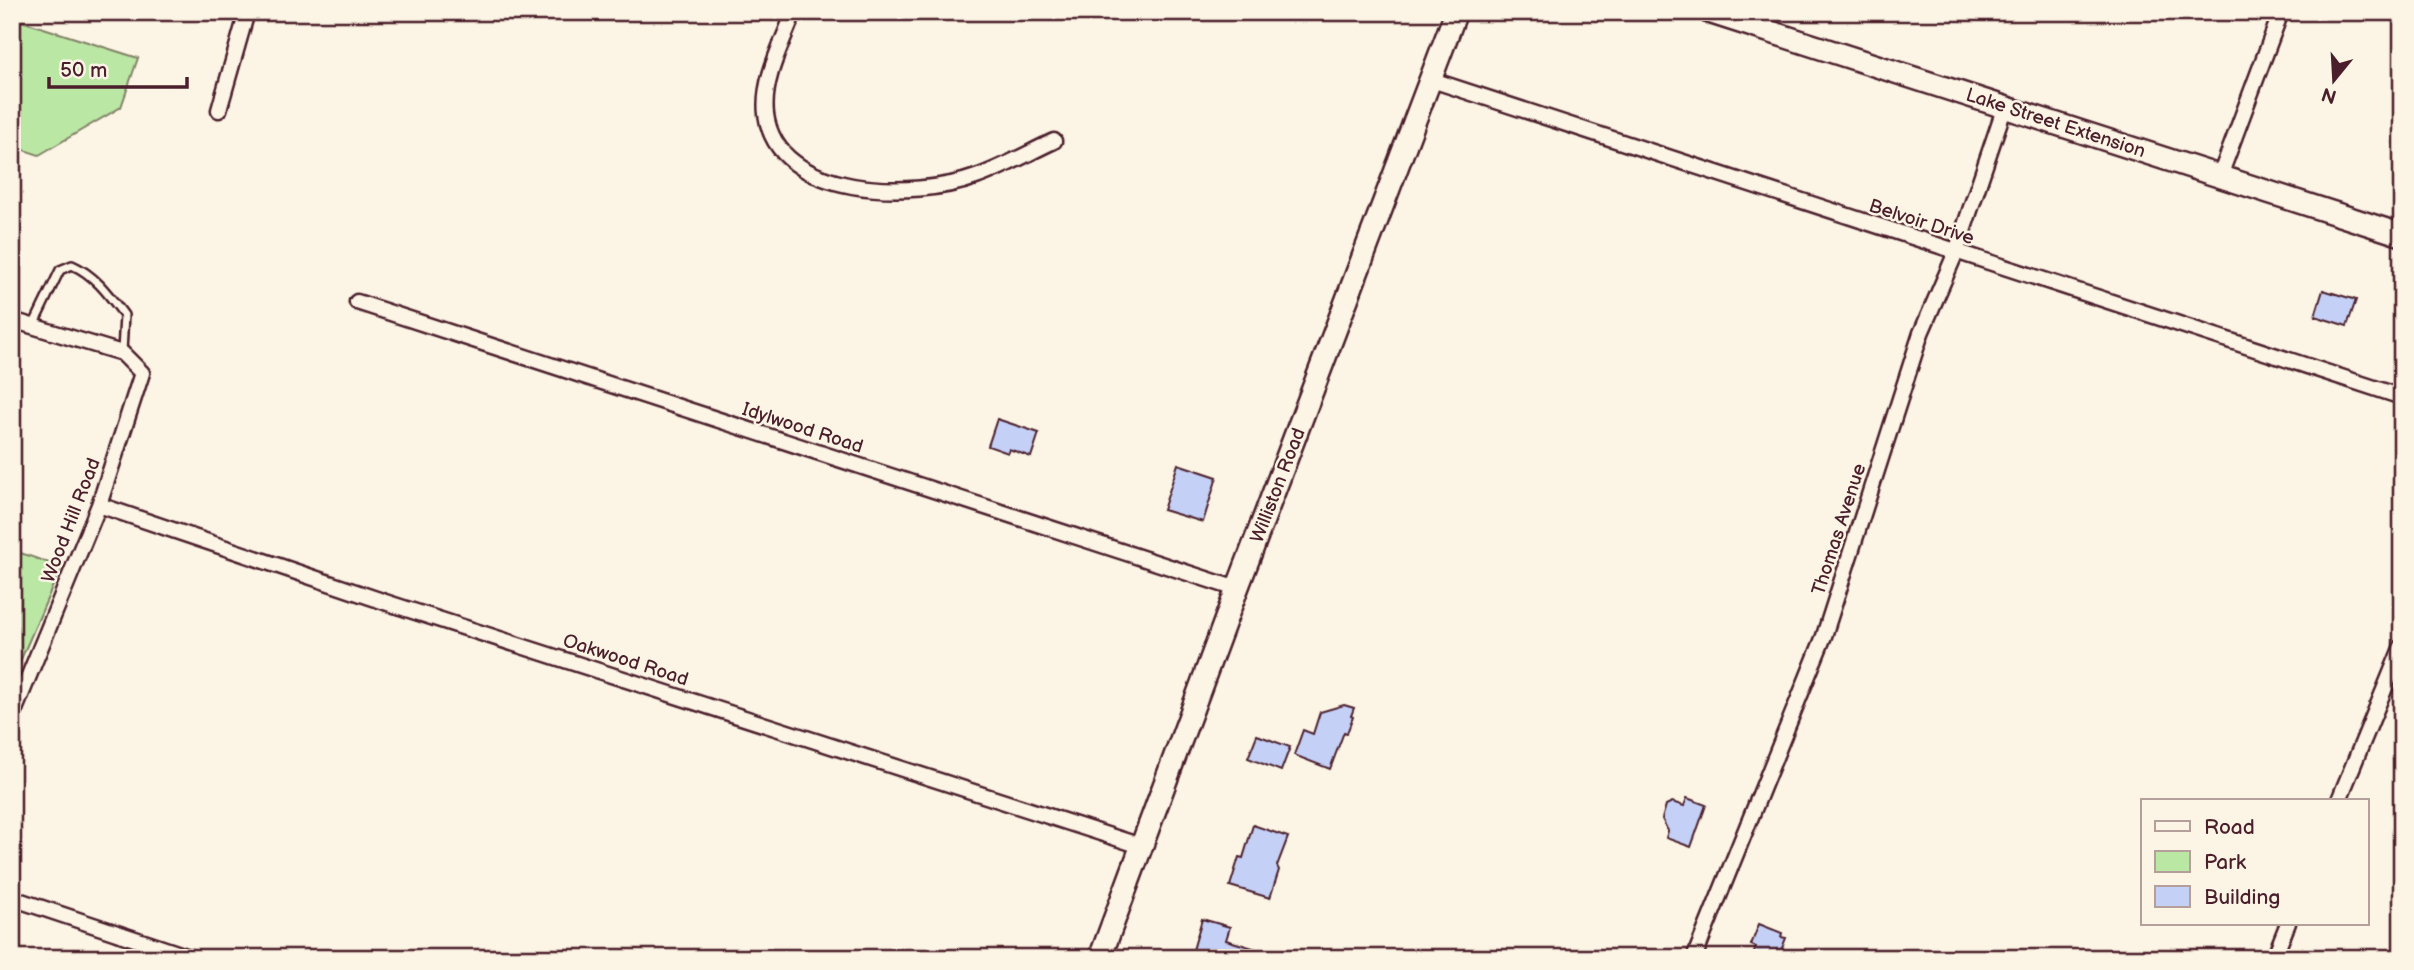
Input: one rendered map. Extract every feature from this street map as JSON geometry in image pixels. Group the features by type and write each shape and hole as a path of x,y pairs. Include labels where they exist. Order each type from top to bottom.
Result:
{"main road":[{"name":"Williston Road","path":"1100,958 1237,589 1457,12"},
{"name":"Lake Street Extension","path":"1709,12 2402,235"}],"street":[{"path":"219,110 247,12"},
{"path":"794,12 771,73 766,94 766,116 773,136 786,155 803,169 823,178 860,188 899,191 937,187 975,177 1054,141"},
{"path":"2220,176 2281,12"},
{"name":"Belvoir Drive","path":"1432,80 2402,397"},
{"name":"Thomas Avenue","path":"1694,958 1824,636 1921,333 1956,252 2005,106"},
{"name":"Idylwood Road","path":"356,302 1237,589"},
{"path":"12,320 122,353"},
{"name":"Wood Hill Road","path":"12,718 99,505 142,373 122,353"},
{"name":"Oakwood Road","path":"99,505 402,607 1141,846"},
{"path":"2339,799 2399,663 2402,646"},
{"path":"12,898 192,958"},
{"path":"2274,958 2287,925"}],"lane":[{"path":"33,326 60,270 72,265 84,270 103,288 124,315 122,353"}],"green space":[{"path":"12,18 138,58 121,107 39,155 12,146"},
{"path":"12,550 61,567 12,680"}],"building":[{"path":"2323,290 2356,300 2347,326 2315,316"},
{"path":"997,419 1039,433 1031,457 1009,449 1008,453 988,446"},
{"path":"1178,464 1217,477 1203,522 1163,510"},
{"path":"1344,705 1354,708 1353,717 1347,733 1344,732 1330,769 1294,755 1303,730 1313,734 1320,712"},
{"path":"1257,735 1290,747 1281,771 1248,758"},
{"path":"1687,798 1706,805 1691,847 1666,838 1668,831 1662,819 1666,805 1672,802 1684,806"},
{"path":"1253,825 1288,837 1277,866 1279,870 1270,898 1230,886 1239,857 1243,858"},
{"path":"1202,919 1230,927 1226,940 1273,954 1272,958 1218,958 1193,950"},
{"path":"1759,924 1782,933 1781,937 1786,938 1778,958 1752,958 1756,947 1751,945"}]}
